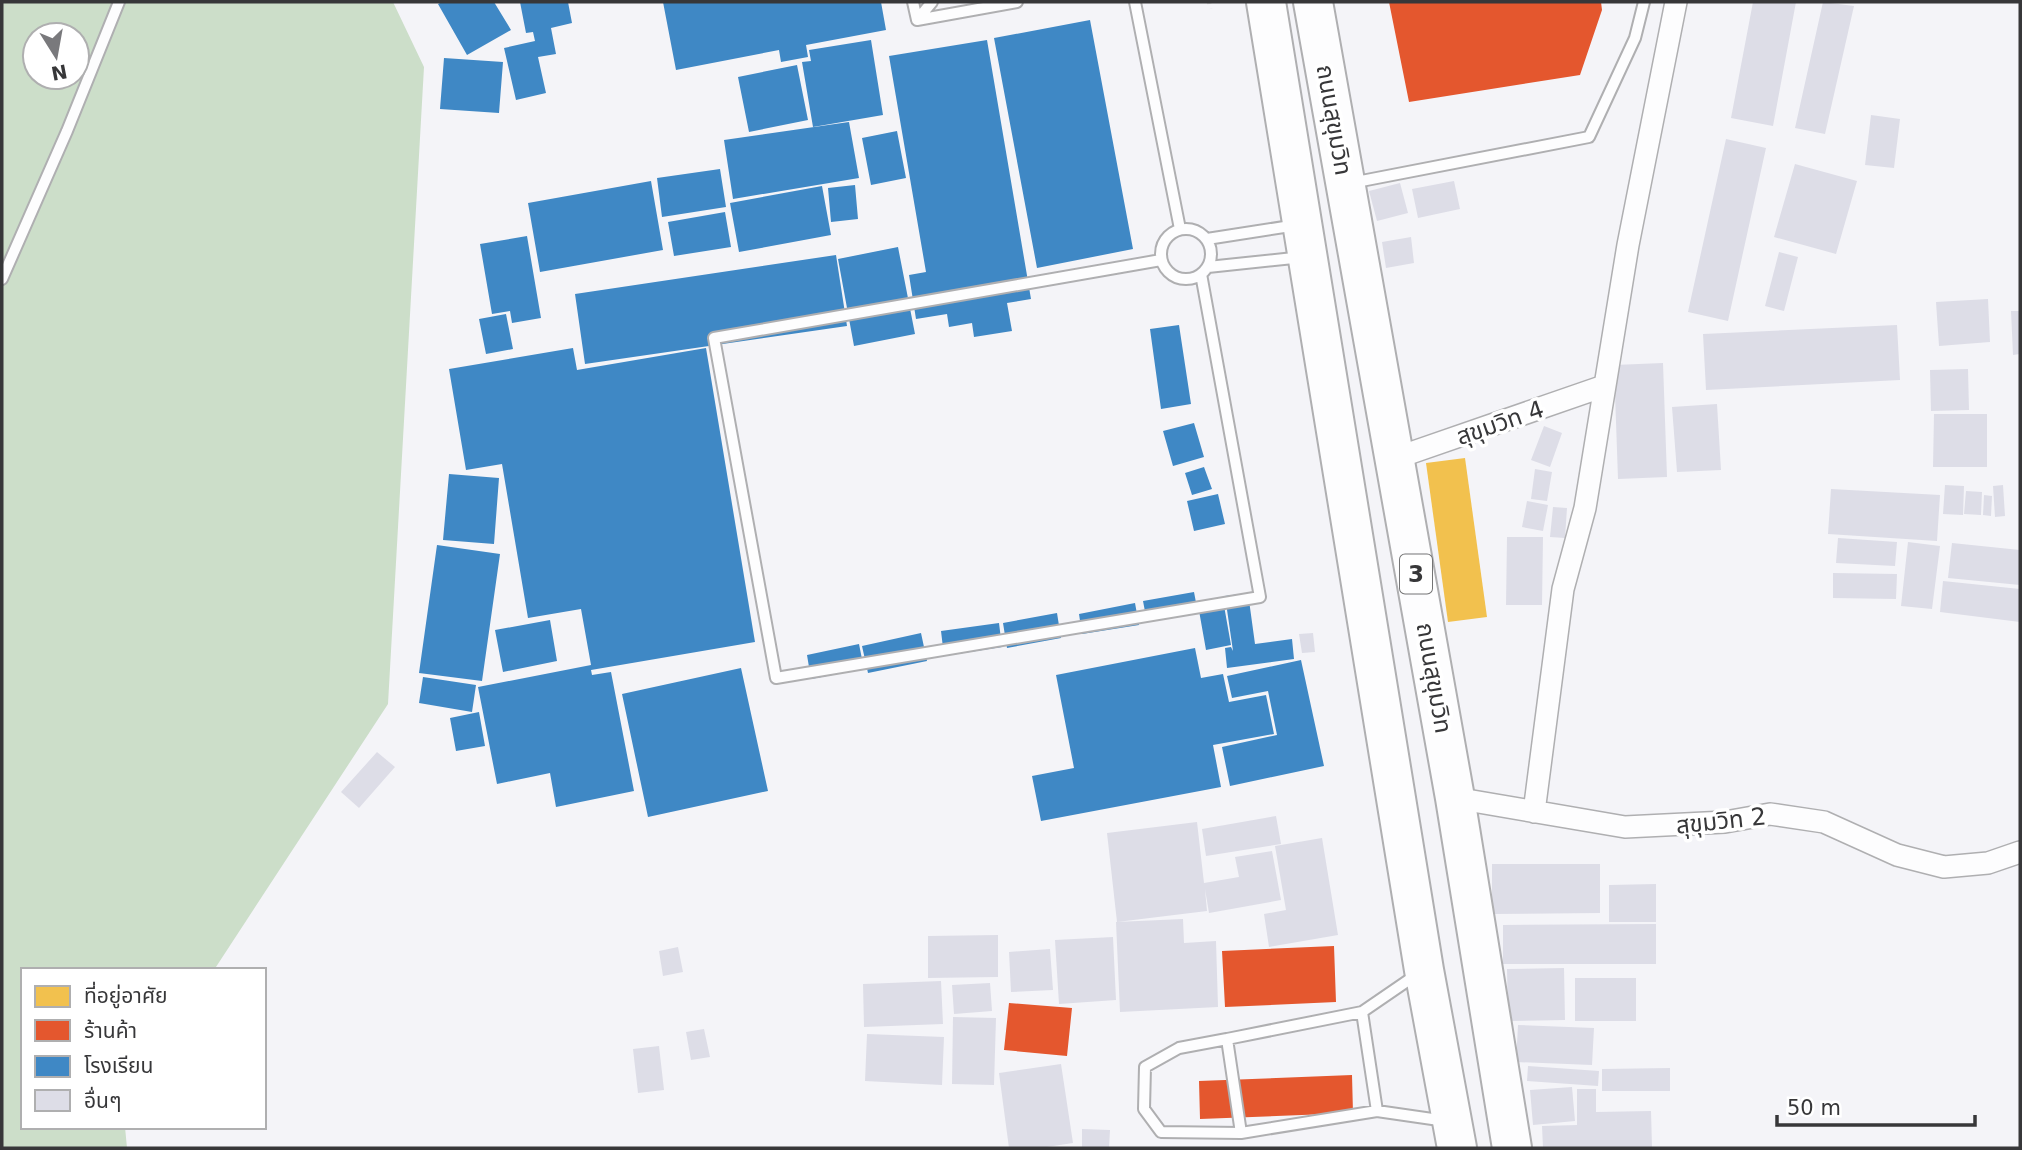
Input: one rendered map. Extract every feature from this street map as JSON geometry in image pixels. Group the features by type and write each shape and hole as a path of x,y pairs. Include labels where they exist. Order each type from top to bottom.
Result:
{"highway":[{"name":"ถนนสุขุมวิท","path":"1266,2 1424,970 1455,1135"},
{"name":"ถนนสุขุมวิท","path":"1313,2 1396,458 1512,1148"}],"street":[{"path":"1534,812 1563,589 1585,508 1628,245 1676,2"},
{"name":"สุขุมวิท 4","path":"1396,458 1604,386"},
{"name":"สุขุมวิท 2","path":"1455,798 1625,827 1726,822 1770,814 1824,822 1898,855 1944,867 1988,863 2020,852"}],"lane":[{"path":"2,279 67,131 119,2"},
{"path":"913,2 917,20"},
{"path":"917,20 932,2"},
{"path":"917,20 1017,2"},
{"path":"1135,2 1180,229"},
{"path":"1345,184 1589,137 1636,38 1644,2"},
{"path":"1161,260 714,338 776,678 1260,597 1205,271 1211,248 1207,239 1199,232 1180,229 1164,241 1161,250 1165,269 1173,276 1192,279 1205,271 1306,240"},
{"path":"1207,239 1306,240"},
{"path":"1424,970 1362,1012 1179,1048 1145,1067 1144,1109 1161,1132 1241,1133 1377,1111 1455,1135"},
{"path":"1362,1012 1377,1111"},
{"path":"1227,1039 1241,1133"}],"path":[{"path":"1209,2 1210,9"}],"green space":[{"path":"2,2 393,2 424,67 388,704 215,968 21,968 21,1129 125,1129 127,1148 2,1148"}],"building: ที่อยู่อาศัย":[{"path":"1465,458 1487,617 1448,622 1426,463"}],"building: ร้านค้า":[{"path":"1389,2 1601,2 1602,10 1580,75 1409,102"},
{"path":"1334,946 1336,1002 1225,1007 1222,951"},
{"path":"1009,1003 1072,1008 1067,1056 1004,1050"},
{"path":"1352,1075 1353,1113 1200,1119 1199,1081"}],"building: โรงเรียน":[{"path":"494,2 511,30 467,55 438,4"},
{"path":"520,2 568,2 572,23 551,28 556,54 538,57 546,93 516,100 504,48 535,41 533,32 526,33"},
{"path":"663,2 881,2 886,30 806,45 808,57 781,62 779,50 676,70"},
{"path":"1090,20 1133,249 1037,268 994,38"},
{"path":"871,40 883,115 813,127 802,62 811,61 809,50"},
{"path":"987,40 1031,299 1007,303 1012,331 974,337 972,323 949,327 947,314 916,319 909,275 926,272 889,56"},
{"path":"444,58 503,62 499,113 440,109"},
{"path":"797,65 808,120 749,132 738,77"},
{"path":"849,122 859,178 733,199 724,140"},
{"path":"897,131 906,178 871,185 862,138"},
{"path":"720,169 726,207 662,217 657,178"},
{"path":"651,181 663,250 540,272 528,203"},
{"path":"855,185 858,219 831,222 828,188"},
{"path":"822,186 831,235 739,252 730,203"},
{"path":"725,212 731,247 674,256 668,222"},
{"path":"527,236 541,318 512,323 510,311 492,314 480,244"},
{"path":"898,247 915,334 854,346 838,259"},
{"path":"836,255 847,326 585,364 575,294"},
{"path":"506,314 513,349 486,354 479,319"},
{"path":"1179,325 1191,404 1161,409 1150,329"},
{"path":"573,348 577,370 706,348 755,642 591,670 592,675 611,672 634,791 556,807 550,773 497,784 478,687 591,665 581,609 528,618 502,464 466,470 449,369"},
{"path":"1194,423 1204,457 1173,466 1163,431"},
{"path":"1204,467 1212,489 1192,495 1185,473"},
{"path":"449,474 499,478 494,544 443,540"},
{"path":"1218,494 1225,524 1194,531 1187,501"},
{"path":"437,545 500,554 482,681 419,673"},
{"path":"1194,592 1198,613 1147,622 1143,601"},
{"path":"1248,593 1255,644 1292,639 1294,659 1227,668 1225,648 1231,647 1233,651 1225,596"},
{"path":"1223,600 1231,645 1206,650 1198,605"},
{"path":"1135,603 1139,625 1082,634 1079,614"},
{"path":"1057,613 1061,638 1007,648 1003,623"},
{"path":"550,620 557,661 503,672 495,630"},
{"path":"999,623 1002,647 944,656 941,631"},
{"path":"921,633 927,661 868,673 862,646"},
{"path":"859,644 864,669 811,679 807,655"},
{"path":"1195,648 1201,678 1223,674 1229,702 1266,695 1274,734 1213,745 1221,787 1041,821 1032,776 1074,768 1056,675"},
{"path":"1301,660 1324,766 1230,786 1222,747 1277,735 1268,691 1232,698 1227,676"},
{"path":"741,668 768,791 648,817 622,694"},
{"path":"423,677 476,685 472,712 419,703"},
{"path":"479,712 485,746 456,751 450,718"}],"building: อื่นๆ":[{"path":"1753,2 1796,2 1773,126 1731,118"},
{"path":"1823,2 1854,6 1825,134 1795,128"},
{"path":"1871,115 1900,119 1894,168 1865,165"},
{"path":"1726,139 1766,148 1728,321 1688,312"},
{"path":"1795,164 1857,181 1836,254 1774,237"},
{"path":"1454,181 1460,209 1418,218 1412,189"},
{"path":"1400,183 1408,213 1377,221 1369,191"},
{"path":"1411,237 1414,263 1386,268 1382,242"},
{"path":"1779,252 1798,257 1784,311 1765,306"},
{"path":"1988,299 1990,342 1939,346 1936,302"},
{"path":"2011,311 2020,311 2020,354 2013,355"},
{"path":"1897,325 1900,380 1706,390 1703,334"},
{"path":"1663,363 1667,477 1618,479 1614,365"},
{"path":"1968,369 1969,410 1931,411 1930,370"},
{"path":"1717,404 1721,470 1677,472 1672,407"},
{"path":"1934,414 1987,414 1987,467 1933,467"},
{"path":"1544,426 1562,433 1550,467 1531,460"},
{"path":"1535,469 1552,472 1547,501 1531,499"},
{"path":"1945,485 1964,486 1963,515 1943,514"},
{"path":"2003,485 2005,516 1995,517 1993,486"},
{"path":"1831,489 1940,495 1937,541 1828,534"},
{"path":"1966,491 1982,492 1981,515 1964,514"},
{"path":"1984,495 1992,496 1991,516 1983,515"},
{"path":"1527,501 1548,505 1543,531 1522,527"},
{"path":"1553,507 1567,508 1565,538 1550,537"},
{"path":"1507,537 1543,537 1542,605 1506,605"},
{"path":"1838,538 1897,542 1895,566 1836,563"},
{"path":"1908,542 1940,546 1932,609 1901,606"},
{"path":"1952,543 2020,550 2020,585 1948,578"},
{"path":"1833,573 1897,574 1896,599 1833,598"},
{"path":"1943,581 2020,589 2020,622 1940,612"},
{"path":"1313,633 1315,652 1302,653 1299,634"},
{"path":"377,752 395,767 359,808 341,792"},
{"path":"1276,816 1281,844 1206,856 1202,829"},
{"path":"1197,822 1204,883 1239,877 1235,857 1272,851 1281,900 1209,913 1205,889 1207,911 1117,922 1107,833"},
{"path":"1322,838 1338,935 1269,947 1264,914 1286,910 1275,846"},
{"path":"1492,864 1600,864 1600,913 1492,914"},
{"path":"1656,884 1656,922 1609,922 1609,885"},
{"path":"1183,919 1184,943 1216,941 1218,1007 1120,1012 1116,922"},
{"path":"1656,924 1656,964 1503,964 1503,925"},
{"path":"998,935 998,977 928,978 928,936"},
{"path":"1113,937 1116,1000 1059,1004 1055,940"},
{"path":"678,947 683,972 663,976 659,951"},
{"path":"1050,949 1053,990 1011,992 1009,952"},
{"path":"1564,968 1565,1020 1508,1021 1507,969"},
{"path":"1575,978 1636,978 1636,1021 1575,1021"},
{"path":"941,981 943,1024 864,1027 863,984"},
{"path":"990,983 992,1011 954,1014 952,985"},
{"path":"953,1017 996,1018 994,1085 952,1084"},
{"path":"1518,1025 1594,1028 1592,1065 1516,1062"},
{"path":"704,1029 710,1057 691,1060 686,1032"},
{"path":"867,1034 944,1037 942,1085 865,1081"},
{"path":"659,1046 664,1090 638,1093 633,1049"},
{"path":"1061,1064 1073,1143 1040,1148 1009,1148 999,1073"},
{"path":"1528,1066 1599,1071 1598,1086 1527,1081"},
{"path":"1670,1068 1670,1091 1602,1091 1602,1069"},
{"path":"1572,1087 1575,1121 1533,1125 1530,1090"},
{"path":"1577,1089 1596,1089 1596,1112 1651,1111 1652,1147 1543,1148 1542,1126 1577,1125"},
{"path":"1082,1129 1110,1130 1109,1148 1082,1148"}]}
